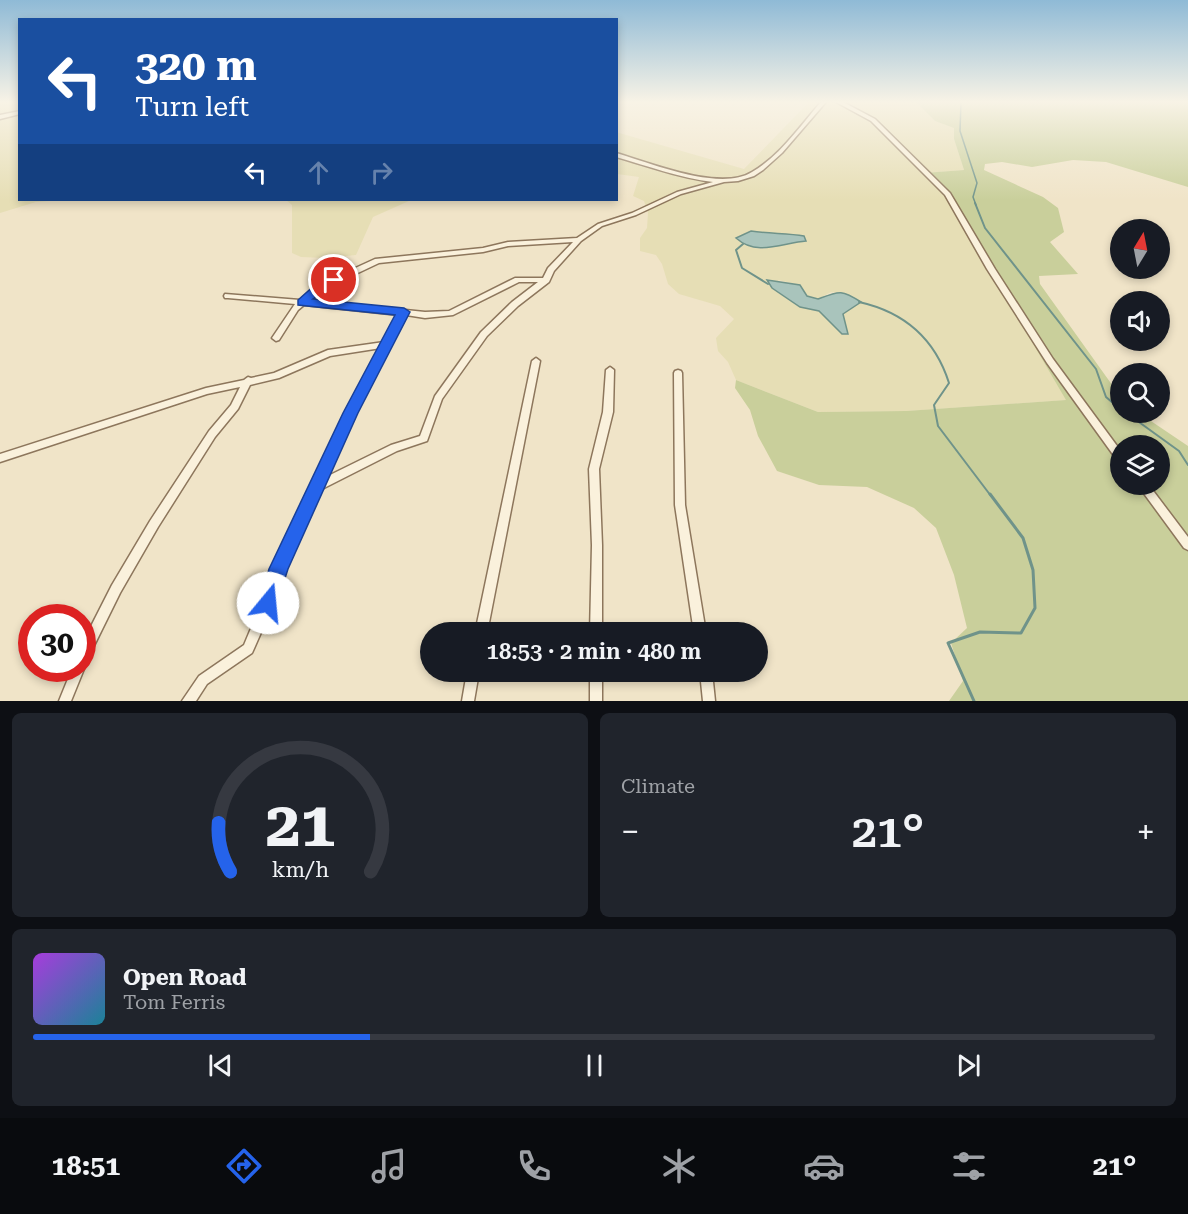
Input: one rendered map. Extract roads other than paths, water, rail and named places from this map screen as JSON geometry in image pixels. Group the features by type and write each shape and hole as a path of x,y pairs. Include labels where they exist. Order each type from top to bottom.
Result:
{"street":[{"path":"618,156 686,175 722,180 744,179 764,166 793,135"},
{"path":"888,135 948,194 991,269 1038,343 1110,443"},
{"path":"318,486 394,448 424,438 438,398 484,334 515,304 546,280 551,270 579,240 600,225 680,193 722,180"},
{"path":"276,338 290,315 319,288 378,261 483,250 508,244 579,240"},
{"path":"228,296 425,315 450,313 518,280 546,280"},
{"path":"188,701 203,680 248,649 268,603 279,569 350,413 404,312"},
{"path":"0,458 207,391 248,380 276,376 328,353 387,344"},
{"path":"483,622 536,361"},
{"path":"596,622 597,545 594,469 608,412 610,370"},
{"path":"678,373 680,505 698,622"},
{"path":"96,630 116,589 154,524 212,434 236,407 248,380"},
{"path":"1150,495 1188,545"},
{"path":"64,701 72,682"},
{"path":"468,701 471,682"},
{"path":"596,682 596,701"},
{"path":"707,682 709,701"}],"water":[{"path":"751,231 804,236 806,241 761,248 744,244 736,238"},
{"path":"767,280 800,285 807,296 818,299 831,294 844,293 861,302 843,314 848,334 842,334 819,311 800,307 772,288"}],"waterway":[{"path":"961,135 977,183 973,197 976,205"},
{"path":"975,203 985,228 1096,369 1106,397 1110,400"},
{"path":"743,244 736,250 742,268 768,284"},
{"path":"859,302 904,320 916,330 935,353 949,383 934,405 938,426 991,496"},
{"path":"1140,423 1179,451 1188,465"},
{"path":"974,701 948,643 980,632 1021,633 1035,608 1033,570 1023,538 990,494"}]}
